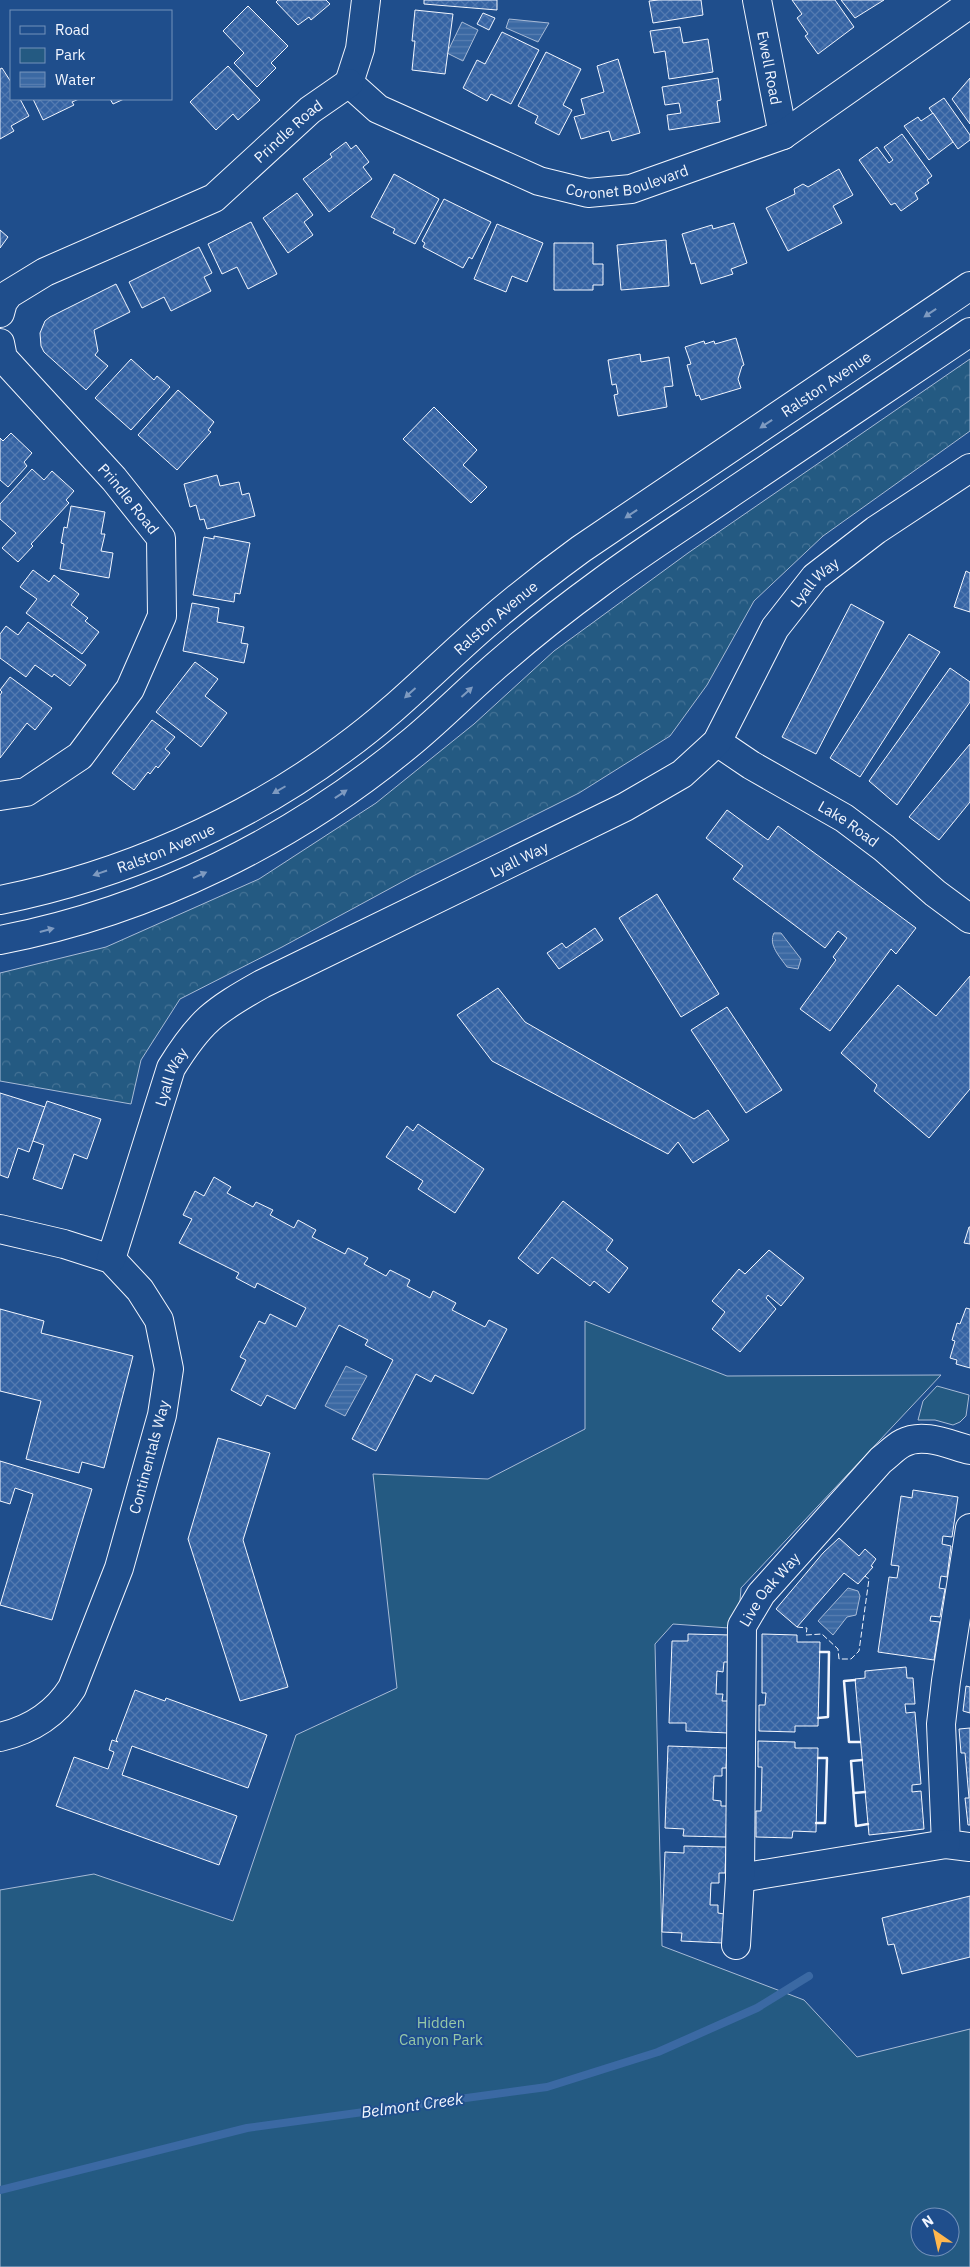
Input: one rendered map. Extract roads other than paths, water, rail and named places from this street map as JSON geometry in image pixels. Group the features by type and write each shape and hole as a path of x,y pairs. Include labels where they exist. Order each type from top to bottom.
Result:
{"street":[{"path":"349,82 360,49 366,0"},
{"name":"Ewell Road","path":"757,0 783,135"},
{"name":"Coronet Boulevard","path":"349,82 378,109 539,181 588,193 631,189 783,135 970,4"},
{"name":"Prindle Road","path":"0,313 3,302 9,294 45,272 214,198 310,110 349,82"},
{"name":"Ralston Avenue","path":"0,900 82,879 140,860 194,836 296,780 344,749 390,712 518,597 581,548 970,286"},
{"path":"0,940 90,918 148,898 204,874 259,846 314,813 365,778 414,740 504,659 602,582 970,332"},
{"name":"Prindle Road","path":"0,343 3,358 114,479 161,538 162,616 130,688 80,756 26,792 0,796"},
{"name":"Lyall Way","path":"111,1260 171,1068 188,1040 204,1021 224,1005 262,984 625,807 682,774 717,742 775,628 815,577 876,530 970,468"},
{"name":"Lake Road","path":"717,742 751,766 844,818 884,848 934,894 970,919"},
{"name":"Continentals Way","path":"0,1229 64,1244 111,1260 140,1290 159,1320 169,1369 162,1415 119,1568 72,1688 62,1703 43,1719 28,1728 0,1737"},
{"name":"Live Oak Way","path":"736,1945 740,1878 742,1626 754,1603 880,1460 903,1443 915,1439 928,1439 970,1450"},
{"path":"740,1878 958,1845 941,1724 970,1528"}],"water":[{"path":"509,19 549,23 538,42 506,28"},
{"path":"462,22 478,30 463,61 447,53"},
{"path":"774,933 781,933 801,959 798,969 787,967 778,955 773,942"},
{"path":"346,1366 367,1376 345,1416 325,1406"},
{"path":"848,1588 858,1591 860,1596 856,1615 847,1617 833,1635 818,1621"}],"waterway":[{"name":"Belmont Creek","path":"0,2190 247,2128 547,2087 658,2052 757,2008 809,1976"}],"park label":[{"name":"Hidden Canyon Park","path":"441,2030"}]}
